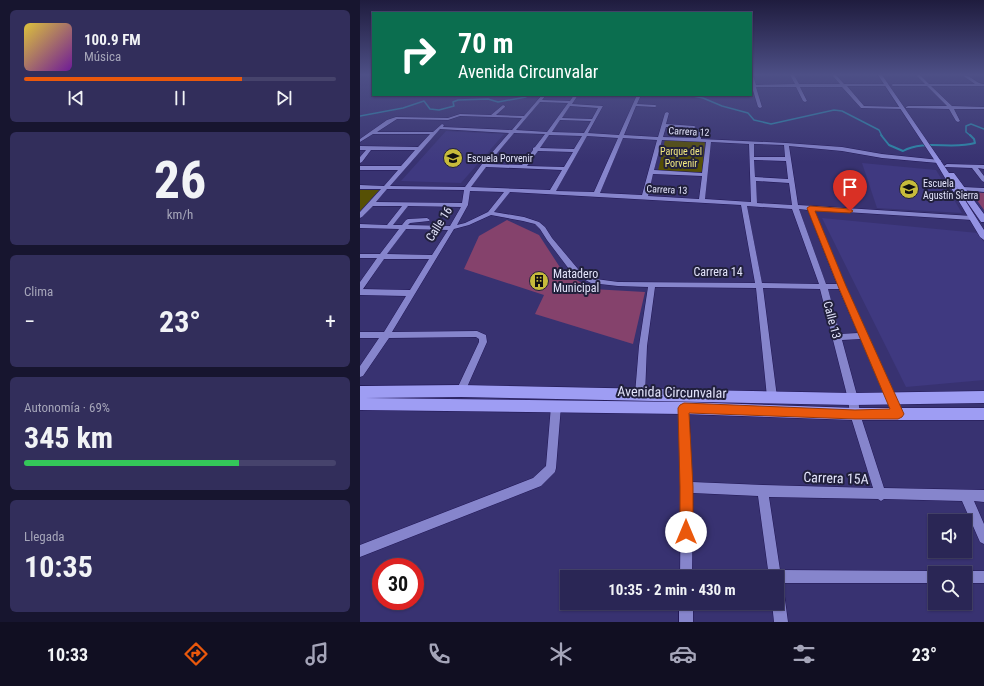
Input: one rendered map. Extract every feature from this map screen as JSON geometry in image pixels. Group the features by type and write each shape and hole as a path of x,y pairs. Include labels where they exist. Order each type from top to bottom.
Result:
{"highway":[{"name":"Avenida Circunvalar","path":"360,392 640,394 853,399 984,397"},
{"name":"Avenida Circunvalar","path":"360,404 684,408 855,414 984,414"}],"main road":[{"path":"902,104 930,145 947,166 984,219"},
{"path":"930,145 984,237"}],"street":[{"name":"Calle 16","path":"360,373 386,335 432,257 452,228 465,205 467,188 484,165 536,104"},
{"path":"553,191 601,107 570,104"},
{"path":"524,166 535,149 570,104"},
{"path":"861,104 863,107 984,108"},
{"path":"947,104 958,121"},
{"path":"596,195 636,105 655,106"},
{"path":"493,116 503,106"},
{"path":"644,198 667,113"},
{"path":"360,141 392,119 448,119 460,115 525,117"},
{"path":"360,216 404,168 418,148 448,119"},
{"path":"558,119 593,120"},
{"path":"664,125 694,127"},
{"name":"Carrera 12","path":"438,128 786,144 842,149 882,156 938,161"},
{"path":"698,140 699,130"},
{"path":"371,133 433,133"},
{"path":"702,201 709,141"},
{"path":"751,143 750,158 754,204"},
{"name":"Calle 13","path":"786,144 790,180 795,205 823,286 853,399 855,414 881,494"},
{"path":"360,148 418,148"},
{"path":"360,161 370,148"},
{"path":"535,149 576,151"},
{"path":"750,158 788,159"},
{"path":"484,165 565,169"},
{"path":"947,166 984,167"},
{"path":"361,167 404,168"},
{"path":"974,167 984,180"},
{"path":"652,172 705,175"},
{"path":"753,179 790,180"},
{"name":"Carrera 13","path":"360,187 467,188 553,191 744,204 795,205 810,208 972,218"},
{"path":"963,189 984,190"},
{"path":"406,224 452,228 478,220 490,213 509,190"},
{"path":"371,204 465,205"},
{"path":"388,227 407,204"},
{"path":"744,204 759,285 772,396"},
{"name":"Calle 13","path":"810,208 842,286 898,414"},
{"name":"Carrera 14","path":"490,213 524,218 537,223 544,228 550,239 575,271 594,281 618,284 842,286"},
{"path":"360,226 388,227 427,220"},
{"path":"360,287 406,224"},
{"path":"806,236 822,237"},
{"path":"360,256 432,257"},
{"path":"640,394 644,346 652,284"},
{"path":"360,292 411,293"},
{"path":"360,335 477,334 483,337 483,342 461,392"},
{"path":"837,337 864,336"},
{"path":"360,551 537,482 551,468 556,406"},
{"path":"684,408 687,487 686,570"},
{"name":"Carrera 15A","path":"687,487 763,491 984,496"},
{"path":"763,491 774,570"},
{"path":"965,495 984,538"},
{"path":"784,577 928,577"},
{"path":"972,577 984,577"},
{"path":"686,610 686,622"},
{"path":"779,610 781,622"}],"shaded area":[{"name":"Escuela Porvenir","path":"446,131 504,134 461,183 401,181"},
{"name":"Escuela Agustín Sierra","path":"862,163 936,170 962,213 877,208"},
{"path":"822,218 978,233 984,242 984,380 906,387"}],"green space":[{"name":"Parque del Porvenir","path":"665,140 705,142 702,172 658,171"},
{"path":"360,190 379,190 360,211"}],"building":[{"path":"971,192 984,193 984,210"},
{"name":"Matadero Municipal","path":"507,220 539,235 563,272 592,289 645,292 633,344 535,314 544,295 464,269 479,236"}],"waterway":[{"path":"360,116 403,108 415,104"},
{"path":"426,104 430,109 439,110 454,106 454,104"},
{"path":"717,104 748,113 754,120 771,124 834,110 842,111 879,130 882,136"},
{"path":"971,136 966,132 966,126 971,124 984,129"},
{"path":"881,135 889,145 903,151 911,147 929,145 957,146 975,143 971,136"}],"place":[{"name":"Escuela Porvenir","path":"453,158"},
{"name":"Escuela Agustín Sierra","path":"909,189"},
{"name":"Matadero Municipal","path":"539,281"}],"route":[{"path":"686,532 687,487 684,408 855,414 898,414 842,286 810,208 850,211"}]}
